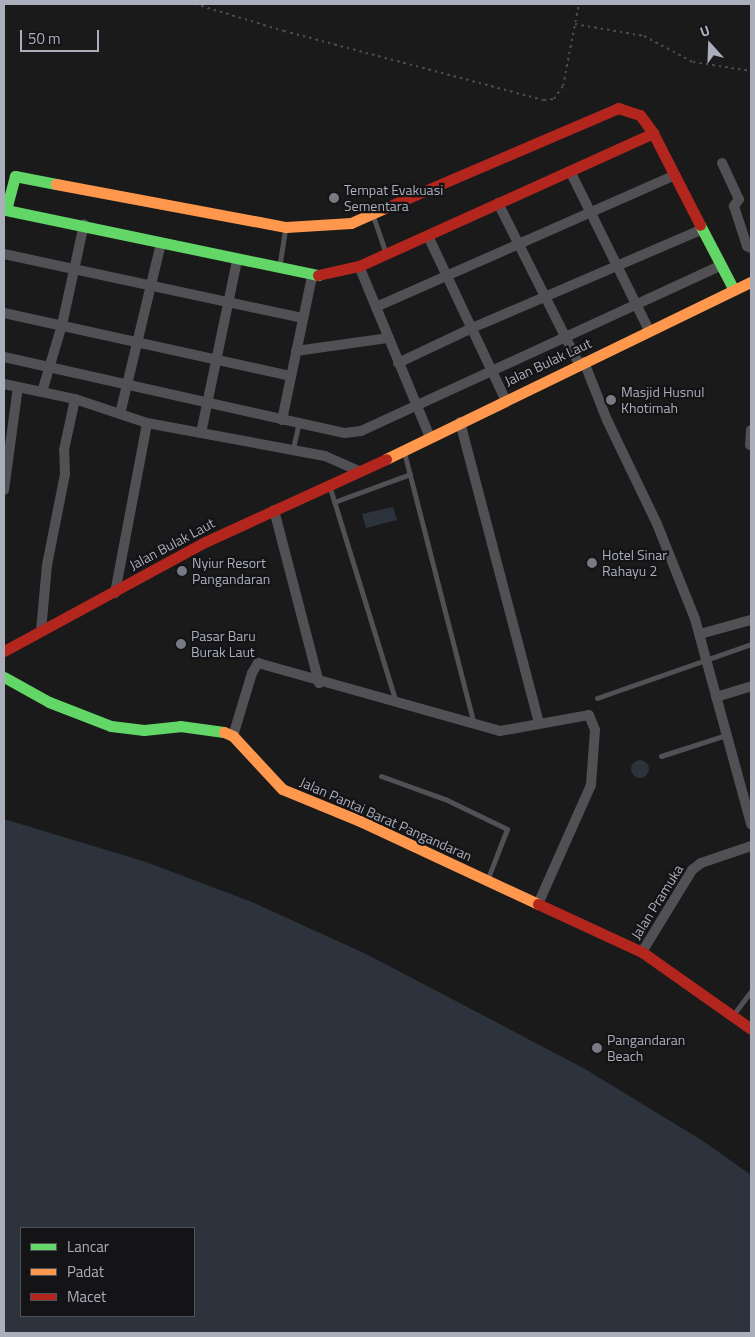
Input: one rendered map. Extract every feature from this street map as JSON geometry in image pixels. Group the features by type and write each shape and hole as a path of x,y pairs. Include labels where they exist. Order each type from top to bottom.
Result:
{"street":[{"path":"653,132 359,266 312,276 160,243 84,224 5,213 15,176 286,226 304,228 351,223 373,216 607,111 618,108 640,115 653,132 734,290"},
{"path":"722,163 739,200 734,206 747,246 751,248"},
{"path":"570,171 649,330"},
{"path":"376,307 675,175"},
{"path":"498,203 566,338 582,363 657,524 700,634 751,824"},
{"path":"42,392 62,325 84,224"},
{"path":"398,363 472,328 703,229"},
{"path":"428,236 505,399"},
{"path":"120,414 129,384 160,243"},
{"path":"4,254 303,318"},
{"path":"200,433 238,260"},
{"path":"4,357 282,420 345,432 361,431 722,265"},
{"path":"359,266 430,437"},
{"path":"282,420 312,276"},
{"name":"Jalan Bulak Laut","path":"4,651 205,542 404,450 505,399 751,282"},
{"path":"4,313 291,376"},
{"path":"296,351 389,338"},
{"path":"4,384 75,399 148,423 293,448 325,456 359,471"},
{"path":"4,490 18,387"},
{"path":"41,631 47,565 65,474 64,450 75,399"},
{"path":"460,422 539,724"},
{"path":"115,592 148,423"},
{"path":"747,446 751,430"},
{"path":"274,510 319,683"},
{"path":"700,634 751,620"},
{"path":"4,677 49,702 111,726 144,730 211,727 233,736 256,664 397,705 500,731 583,715 594,721 591,785 538,904"},
{"path":"716,697 751,686"},
{"name":"Jalan Pantai Barat Pangandaran","path":"233,736 253,761 282,788 360,821 642,952 751,1029"},
{"name":"Jalan Pramuka","path":"642,952 692,870 701,863 751,846"}],"lane":[{"path":"373,216 387,254"},
{"path":"279,269 286,226"},
{"path":"293,448 299,423"},
{"path":"404,450 474,725"},
{"path":"334,502 410,474"},
{"path":"329,485 397,705"},
{"path":"597,698 751,644"},
{"path":"661,756 726,734"},
{"path":"381,776 445,799 507,829 487,880"},
{"path":"733,1015 751,991"}],"path":[{"path":"195,4 284,31 544,100 554,99 563,86 578,4"},
{"path":"575,24 644,36 693,62 751,71"}],"shaded area":[{"path":"393,507 397,520 366,528 362,514"},
{"path":"636,760 644,760 649,765 647,776 636,778 631,773 631,765"},
{"path":"4,819 146,862 252,902 366,954 585,1069 703,1141 751,1175 751,1333 4,1333"}],"traffic: fast":[{"path":"56,184 15,176 6,210 318,275"},
{"path":"700,225 734,290"},
{"path":"4,677 49,702 111,726 144,730 180,726 224,732"}],"traffic: slow":[{"path":"56,184 286,227 351,223 385,208"},
{"path":"386,459 751,282"},
{"path":"224,732 233,736 282,789 360,821 538,904"}],"traffic: jam":[{"path":"385,208 618,108 640,115 653,133 700,225"},
{"path":"318,275 359,266 653,133"},
{"path":"4,651 205,542 386,459"},
{"path":"538,904 642,952 751,1029"}],"place":[{"name":"Tempat Evakuasi Sementara","path":"334,198"},
{"name":"Masjid Husnul Khotimah","path":"611,400"},
{"name":"Hotel Sinar Rahayu 2","path":"592,563"},
{"name":"Nyiur Resort Pangandaran","path":"182,571"},
{"name":"Pasar Baru Burak Laut","path":"181,644"},
{"name":"Pangandaran Beach","path":"597,1048"}]}
